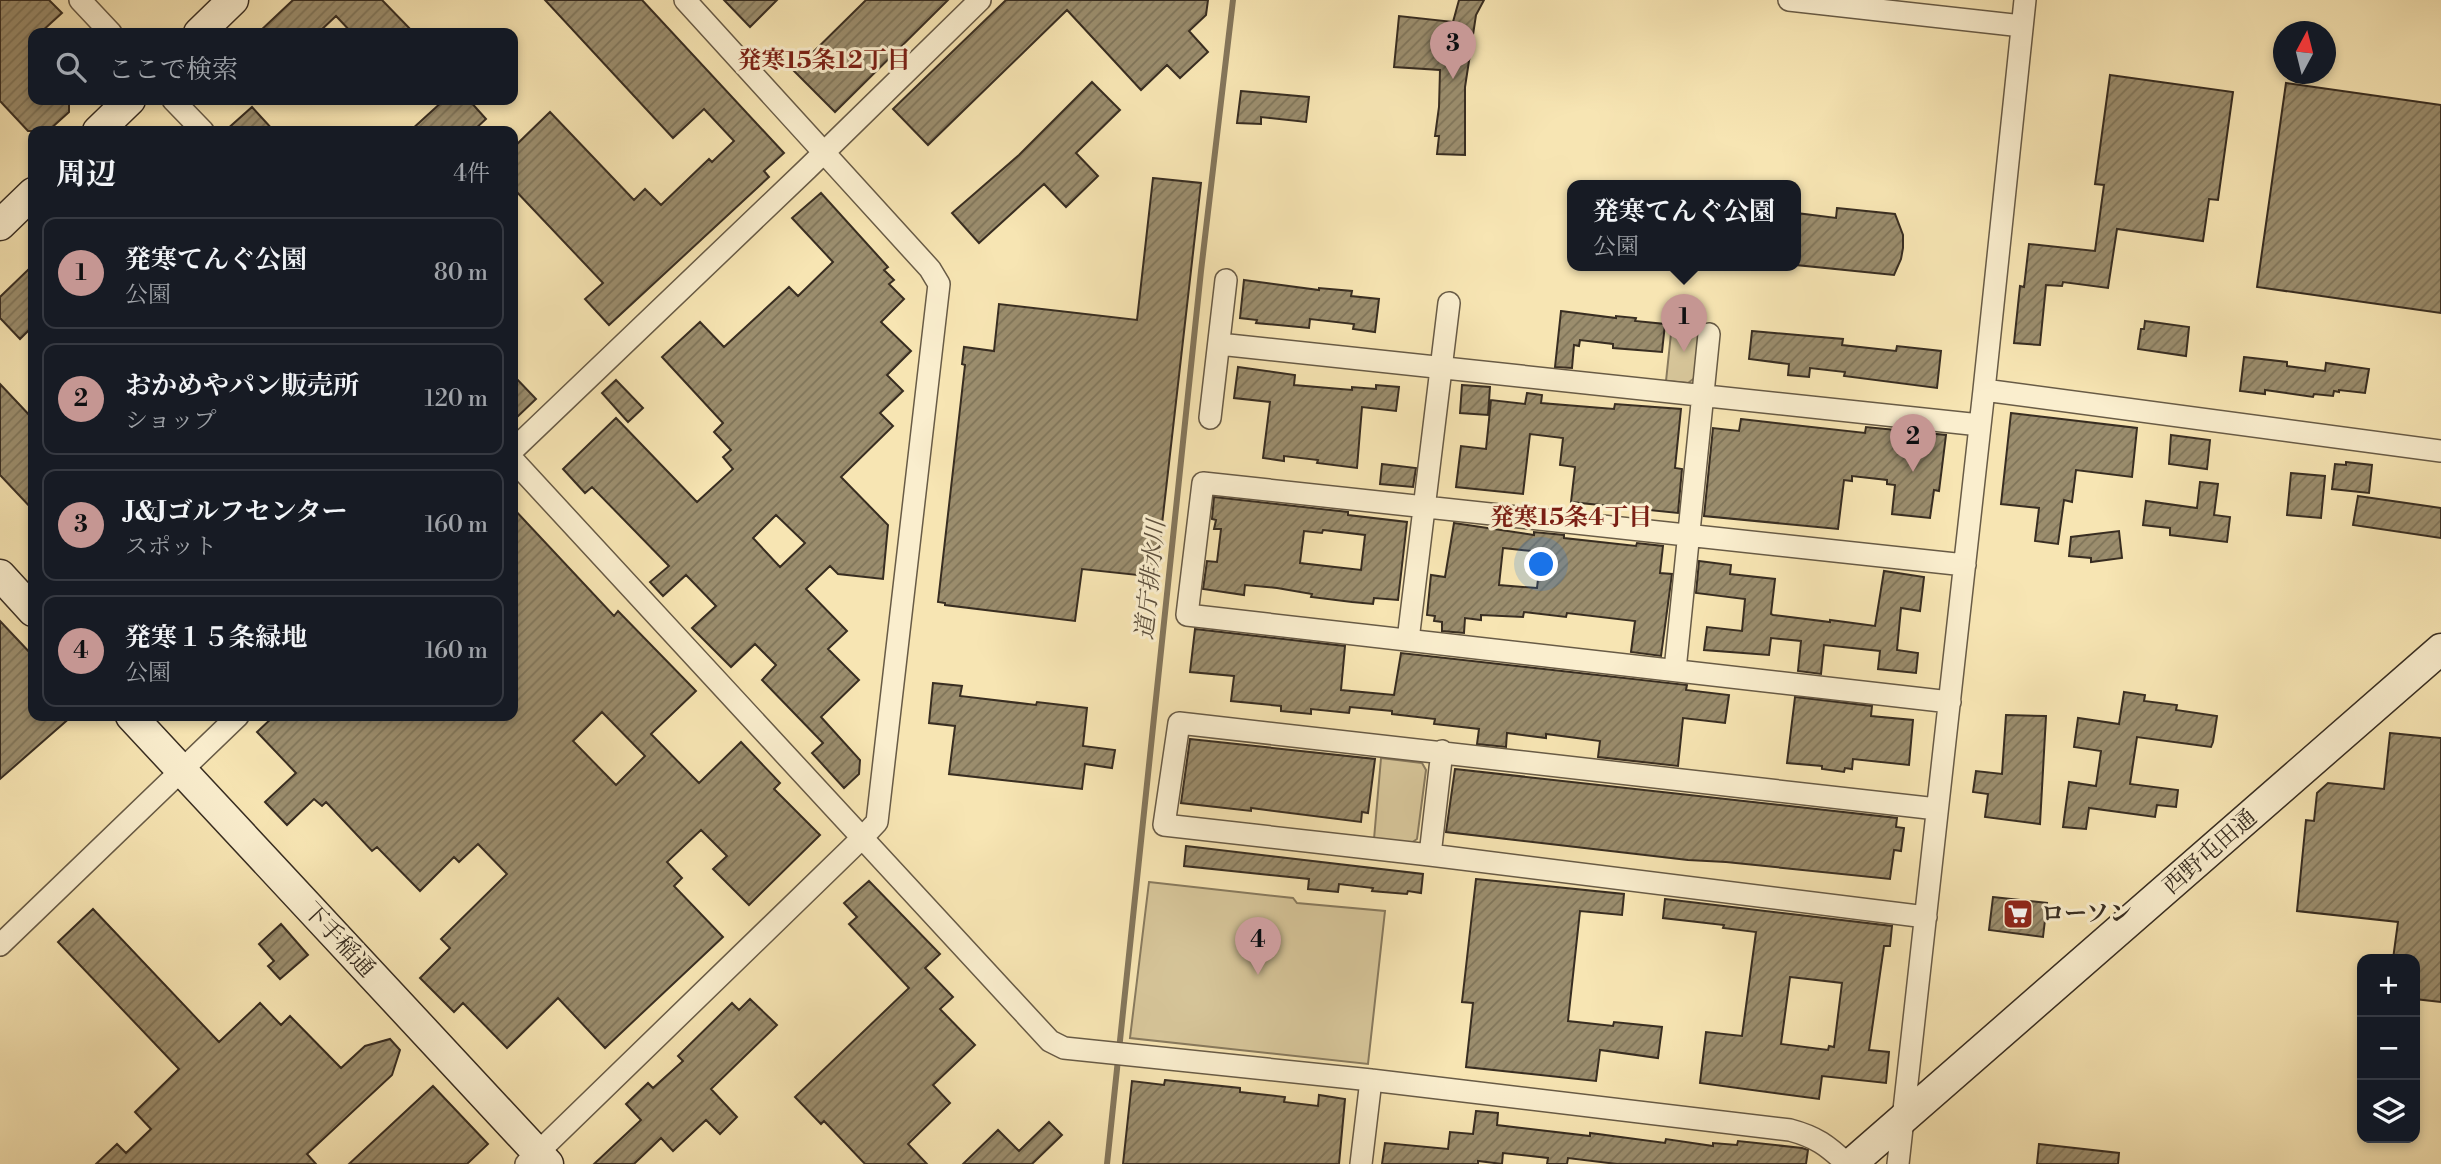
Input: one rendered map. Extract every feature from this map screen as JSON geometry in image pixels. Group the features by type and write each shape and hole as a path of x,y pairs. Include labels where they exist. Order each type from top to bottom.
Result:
{"street":[{"path":"80,0 106,28"},
{"path":"204,28 233,0"},
{"path":"537,1160 877,822 939,284 930,269 685,0"},
{"path":"518,445 981,0"},
{"path":"1789,0 2022,26"},
{"path":"1898,1164 2025,0"},
{"path":"102,126 125,105"},
{"path":"178,105 197,126"},
{"path":"0,225 28,198"},
{"path":"1210,418 1226,281"},
{"path":"1408,640 1449,303"},
{"path":"1675,670 1709,334"},
{"path":"1219,344 1980,425"},
{"path":"1984,390 2441,451"},
{"path":"518,465 1051,1041 1064,1048 1371,1080 1790,1130 1814,1137 1849,1164"},
{"path":"1950,702 1187,615 1203,483 1965,565"},
{"path":"0,575 28,606"},
{"name":"西野屯田通","path":"1849,1164 2441,649"},
{"name":"下手稲通","path":"136,721 537,1160"},
{"path":"0,945 233,721"},
{"path":"1926,917 1430,855 1164,825 1179,723 1937,809"},
{"path":"1430,855 1442,751"},
{"path":"1361,1164 1371,1080"}],"shaded area":[{"path":"1672,324 1700,327 1696,377 1688,383 1666,381"},
{"path":"1381,758 1422,763 1426,770 1417,839 1411,843 1374,839"},
{"path":"1149,882 1293,898 1297,903 1385,911 1368,1064 1130,1038"}],"building":[{"path":"0,0 49,0 62,13 46,28 28,28 28,105 69,105 69,112 54,126 28,126 28,131 0,101"},
{"path":"293,0 382,0 409,28 347,28 336,16 323,28 263,28"},
{"path":"545,0 642,0 784,153 764,171 769,177 609,325 585,299 603,283 518,193 518,143 550,112 634,200 645,189 661,205 709,159 712,162 734,141 704,109 673,138"},
{"path":"724,0 777,0 750,27"},
{"path":"866,0 948,0 835,112 794,71"},
{"path":"1006,0 1208,0 1206,15 1189,31 1208,52 1180,78 1167,65 1141,90 1067,10 928,145 893,109"},
{"path":"1459,0 1484,0 1476,15 1465,87 1465,155 1437,154 1439,136 1435,136 1440,70 1394,67 1399,16 1453,22"},
{"path":"2110,75 2233,92 2218,200 2209,199 2203,241 2117,229 2108,288 2063,282 2062,286 2046,285 2040,345 2014,343 2020,286 2024,287 2029,244 2095,251 2104,185 2095,184"},
{"path":"1092,82 1120,110 1076,153 1098,176 1066,207 1044,184 979,243 952,213 1019,155"},
{"path":"2286,84 2441,105 2441,313 2257,287"},
{"path":"1241,91 1309,97 1306,122 1261,117 1261,124 1237,123"},
{"path":"439,105 473,105 486,119 478,126 415,126"},
{"path":"252,107 269,126 231,126"},
{"path":"1153,178 1201,183 1156,577 1082,569 1075,621 938,602 965,365 962,364 964,347 994,351 999,304 1137,320"},
{"path":"821,193 888,267 884,270 894,280 889,284 904,299 881,322 911,351 887,375 903,391 880,413 893,426 841,477 888,525 883,579 838,574 830,566 806,589 847,631 828,649 859,680 821,717 860,760 859,774 844,788 812,753 823,743 762,680 776,665 755,644 731,667 692,628 716,606 686,575 663,596 650,582 669,566 592,487 585,493 563,469 616,418 697,502 733,469 723,457 731,450 714,432 723,423 662,357 700,322 724,347 789,287 798,296 833,262 792,218","holes":["776,515 805,543 780,567 753,538"]},
{"path":"1837,208 1895,214 1903,235 1903,248 1894,275 1801,266 1801,214 1836,218"},
{"path":"28,270 28,331 20,339 0,318 0,297"},
{"path":"1244,280 1319,290 1352,291 1351,296 1379,299 1375,332 1353,329 1354,324 1310,319 1309,328 1256,323 1257,320 1240,318"},
{"path":"1561,311 1636,318 1635,321 1665,324 1662,352 1613,348 1613,344 1580,340 1579,346 1574,345 1572,368 1555,367"},
{"path":"2145,321 2189,327 2186,356 2138,349"},
{"path":"1752,331 1843,339 1842,345 1896,351 1897,346 1941,351 1937,388 1844,376 1845,372 1810,368 1809,377 1788,375 1789,364 1749,359"},
{"path":"2244,357 2287,362 2287,366 2325,371 2326,363 2369,369 2365,393 2339,390 2334,391 2333,396 2314,394 2313,397 2265,390 2265,394 2240,391"},
{"path":"1238,367 1295,375 1294,385 1352,390 1352,387 1376,389 1376,385 1399,387 1396,411 1362,407 1357,468 1284,456 1284,461 1263,458 1270,402 1234,398"},
{"path":"518,380 536,399 518,416"},
{"path":"616,380 643,408 628,422 602,393"},
{"path":"0,384 28,414 28,505 0,475"},
{"path":"1462,385 1490,387 1488,415 1460,413"},
{"path":"1527,393 1542,395 1541,403 1614,409 1615,404 1681,409 1675,468 1682,469 1678,513 1571,502 1575,467 1560,465 1563,438 1530,434 1523,494 1456,487 1461,446 1486,449 1491,400 1525,404"},
{"path":"2011,413 2137,428 2132,477 2076,470 2072,502 2064,500 2058,544 2035,541 2039,508 2001,504"},
{"path":"1741,419 1865,433 1866,427 1946,435 1939,491 1934,490 1930,518 1892,514 1895,485 1887,484 1887,480 1852,476 1852,481 1844,480 1838,529 1704,516 1713,428 1739,431"},
{"path":"2171,435 2210,440 2207,469 2169,464"},
{"path":"2346,462 2372,465 2369,493 2332,489 2335,464 2346,465"},
{"path":"1382,464 1416,468 1413,487 1380,484"},
{"path":"2291,473 2325,476 2321,518 2287,515"},
{"path":"2200,482 2218,484 2214,515 2230,517 2227,542 2170,535 2170,528 2143,525 2146,501 2197,508"},
{"path":"2358,496 2441,508 2441,538 2353,525"},
{"path":"1214,497 1348,512 1348,515 1407,522 1398,600 1374,598 1373,604 1352,602 1245,585 1244,595 1203,589 1207,561 1217,562 1221,529 1214,529 1216,520 1212,519","holes":["1323,530 1365,535 1361,570 1300,563 1304,531 1322,533"]},
{"path":"518,513 614,616 618,611 696,691 651,734 699,783 741,742 780,783 774,789 820,835 749,905 713,869 727,856 701,830 667,862 682,878 674,886 723,937 605,1048 558,998 507,1048 463,1003 454,1012 420,978 450,948 441,939 507,874 478,844 459,862 454,857 420,891 377,847 372,851 326,802 322,806 314,799 287,825 265,802 296,773 257,732 269,721 518,721","holes":["602,712 645,756 616,785 573,741"]},
{"path":"1454,523 1534,535 1534,532 1636,546 1637,543 1663,546 1660,573 1672,574 1661,656 1631,652 1635,621 1567,613 1566,617 1524,612 1523,617 1481,615 1481,620 1465,618 1464,633 1442,631 1442,622 1434,621 1435,616 1427,615 1431,575 1445,577","holes":["1503,548 1541,552 1537,588 1499,585"]},
{"path":"2119,531 2122,558 2091,562 2091,558 2069,556 2071,537"},
{"path":"1699,561 1731,565 1730,574 1775,579 1773,615 1875,626 1884,571 1924,577 1920,611 1901,608 1897,650 1918,653 1916,673 1878,669 1880,651 1824,645 1821,674 1798,671 1801,641 1771,638 1769,655 1704,650 1707,627 1742,631 1745,599 1696,593"},
{"path":"0,621 28,651 28,721 66,721 0,779"},
{"path":"1195,629 1345,646 1341,690 1394,695 1401,653 1687,685 1686,690 1729,695 1725,723 1683,718 1678,766 1598,757 1600,741 1546,734 1546,738 1507,733 1506,747 1477,744 1479,729 1434,724 1435,719 1392,714 1392,711 1350,707 1349,713 1311,709 1311,714 1281,711 1281,706 1231,701 1234,676 1190,672"},
{"path":"933,683 962,686 960,696 1087,708 1083,746 1115,750 1112,768 1085,764 1082,789 949,774 955,726 929,723"},
{"path":"2124,692 2145,695 2144,701 2177,705 2176,710 2217,716 2211,747 2137,737 2130,784 2178,790 2176,807 2157,805 2155,817 2089,808 2086,829 2063,827 2069,782 2096,786 2101,751 2074,747 2078,718 2119,724"},
{"path":"1795,697 1872,706 1871,716 1913,720 1909,765 1853,759 1852,769 1845,768 1844,772 1822,769 1822,766 1787,763"},
{"path":"2006,715 2046,716 2040,824 1985,817 1988,794 1973,792 1976,771 2002,774"},
{"path":"2390,733 2441,738 2441,1002 2420,1000 2420,954 2394,954 2398,922 2297,911 2306,820 2314,821 2317,793 2328,783 2384,789"},
{"path":"1190,739 1375,759 1368,813 1362,812 1361,822 1251,808 1251,811 1181,803"},
{"path":"1455,769 1897,818 1896,827 1904,828 1901,851 1894,850 1890,879 1688,860 1446,832"},
{"path":"1186,846 1423,874 1421,893 1372,891 1373,888 1339,884 1338,892 1308,889 1309,879 1184,866"},
{"path":"1476,879 1624,894 1622,915 1580,911 1568,1021 1613,1026 1614,1022 1662,1027 1658,1058 1600,1050 1596,1081 1466,1067 1473,1003 1462,1002"},
{"path":"869,881 940,954 925,968 953,997 940,1009 975,1045 933,1085 950,1103 908,1144 927,1164 865,1164 824,1121 821,1124 795,1097 909,988 849,924 857,917 844,903"},
{"path":"1993,897 2047,903 2043,937 1989,930"},
{"path":"1665,899 1892,926 1890,946 1884,946 1869,1050 1889,1052 1886,1083 1822,1076 1819,1099 1700,1083 1706,1032 1742,1036 1756,932 1723,928 1724,925 1663,918","holes":["1790,977 1842,983 1834,1047 1829,1046 1828,1050 1781,1044"]},
{"path":"93,909 219,1042 260,1003 281,1025 290,1016 341,1068 365,1046 390,1039 400,1050 392,1075 307,1154 316,1164 96,1164 117,1144 126,1153 151,1129 135,1112 179,1069 58,942"},
{"path":"281,924 308,955 280,979 268,966 274,961 259,944"},
{"path":"750,999 777,1025 711,1089 737,1117 720,1134 706,1120 673,1151 661,1138 634,1164 594,1164 641,1120 626,1104 648,1083 653,1088 683,1061 678,1056 732,1003 739,1010"},
{"path":"1165,1080 1240,1088 1240,1092 1285,1097 1284,1102 1318,1106 1319,1095 1345,1099 1339,1164 1123,1164 1132,1081 1164,1085"},
{"path":"433,1086 488,1144 467,1164 349,1164"},
{"path":"1476,1111 1498,1113 1497,1125 1590,1136 1590,1133 1665,1143 1666,1139 1713,1146 1713,1143 1737,1145 1738,1141 1808,1150 1806,1164 1617,1164 1568,1158 1567,1164 1547,1164 1548,1158 1503,1153 1502,1164 1478,1161 1478,1164 1382,1164 1385,1143 1448,1149 1450,1132 1473,1134"},
{"path":"1049,1122 1062,1135 1032,1164 963,1164 998,1130 1019,1151"},
{"path":"2039,1144 2119,1153 2118,1164 2037,1164"}],"waterway":[{"name":"道庁排水川","path":"1107,1164 1201,271 1233,0"}],"place":[{"name":"J&Jゴルフセンター","path":"1453,79"},
{"name":"発寒てんぐ公園","path":"1684,352"},
{"name":"おかめやパン販売所","path":"1913,472"},
{"name":"ローソン","path":"2018,914"},
{"name":"発寒１５条緑地","path":"1258,975"}],"district":[{"name":"発寒15条12丁目","path":"824,61"},
{"name":"発寒15条4丁目","path":"1571,518"}]}
